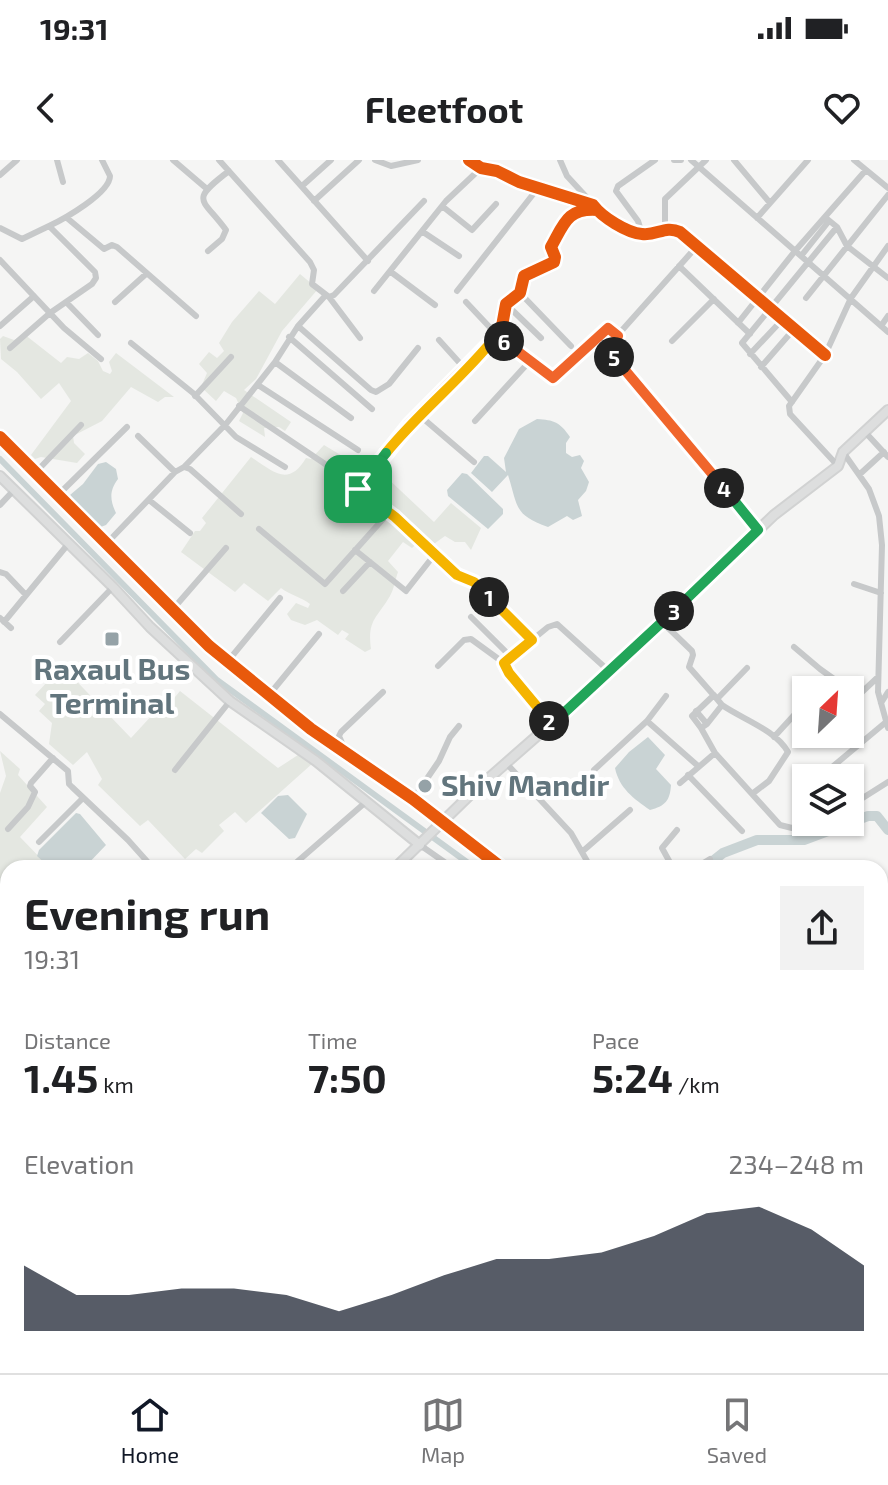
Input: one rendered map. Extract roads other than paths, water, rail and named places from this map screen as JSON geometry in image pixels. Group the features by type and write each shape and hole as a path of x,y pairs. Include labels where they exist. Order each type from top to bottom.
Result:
{"main road":[{"path":"404,860 506,763 610,672 758,530 838,466 843,452 888,410"},
{"path":"0,476 160,637 230,701 423,842"}],"street":[{"path":"0,175 17,160"},
{"path":"57,160 63,182"},
{"path":"0,228 22,239 67,218 110,184 110,176 102,160"},
{"path":"173,160 207,189"},
{"path":"219,160 310,262 314,270 312,284 327,297 360,338"},
{"path":"279,160 368,261"},
{"path":"302,186 331,160"},
{"path":"314,201 359,160"},
{"path":"375,160 391,166 418,160"},
{"path":"469,160 481,168 497,171 595,208"},
{"path":"560,160 567,176 595,208 616,223 642,234 665,228 680,232 825,355"},
{"path":"642,234 638,221 616,191 655,160"},
{"path":"674,160 681,160"},
{"path":"691,160 888,332"},
{"path":"665,228 665,199 706,160"},
{"path":"734,160 770,203"},
{"path":"757,218 808,160"},
{"path":"854,160 888,188"},
{"path":"374,291 442,206 481,168"},
{"path":"738,323 866,170"},
{"path":"208,251 222,239 226,230 204,205 203,196 229,171"},
{"path":"457,291 538,188"},
{"path":"806,298 888,195"},
{"path":"107,543 226,424 275,362 298,326 368,261 424,201"},
{"path":"442,206 472,230 496,204"},
{"path":"358,489 419,415 497,335 506,304 520,293 522,280 527,273 554,262 551,247 570,216 577,210 595,208"},
{"path":"67,218 104,249 112,245 117,247 196,316"},
{"path":"827,219 837,227 847,246 888,278"},
{"path":"10,348 96,278 95,272 49,226"},
{"path":"792,402 742,343 837,227"},
{"path":"423,232 459,256"},
{"path":"698,245 618,336 612,348 615,360 758,530"},
{"path":"838,466 790,414 792,402 825,355 851,298 888,246"},
{"path":"0,260 50,313 101,359"},
{"path":"679,266 750,334"},
{"path":"391,272 435,305"},
{"path":"115,302 146,274"},
{"path":"520,293 571,346"},
{"path":"0,326 34,296"},
{"path":"672,341 714,299"},
{"path":"466,302 497,335 553,378 606,329 611,329 618,336"},
{"path":"67,303 98,335"},
{"path":"506,304 541,338"},
{"path":"881,326 888,316"},
{"path":"750,354 783,319"},
{"path":"298,326 376,392 389,384 418,348"},
{"path":"761,367 794,329"},
{"path":"289,337 372,409"},
{"path":"439,340 466,370"},
{"path":"131,343 195,396 236,437 285,467"},
{"path":"195,396 231,357"},
{"path":"275,362 351,418"},
{"path":"475,421 529,362"},
{"path":"258,385 358,450"},
{"path":"239,406 391,514 457,575 474,582 532,640"},
{"path":"419,415 474,462"},
{"path":"36,472 81,425"},
{"path":"58,495 127,427"},
{"path":"860,474 886,454 865,432"},
{"path":"138,436 175,472"},
{"path":"0,437 192,630 347,755 413,799 439,827 490,860"},
{"path":"837,764 887,725 878,677 885,546 879,516 860,474 843,452"},
{"path":"184,467 241,514"},
{"path":"0,505 14,490"},
{"path":"149,500 190,533"},
{"path":"879,516 888,510"},
{"path":"259,529 323,583 391,514"},
{"path":"11,628 2,620 69,543"},
{"path":"173,609 226,548"},
{"path":"355,550 406,591 435,554"},
{"path":"343,591 370,562"},
{"path":"0,572 6,574 26,595"},
{"path":"854,584 881,593"},
{"path":"60,642 113,587"},
{"path":"228,661 280,598"},
{"path":"471,617 511,657"},
{"path":"662,622 692,651 689,667 718,699 786,747 788,755 769,781 752,794"},
{"path":"504,663 557,624 610,672"},
{"path":"269,695 319,634"},
{"path":"438,666 467,638 504,663 552,724"},
{"path":"794,647 855,694 862,692 878,677"},
{"path":"879,664 888,668"},
{"path":"704,726 718,699 747,668"},
{"path":"347,755 339,736 341,732 383,692"},
{"path":"881,703 888,692"},
{"path":"594,770 647,721 666,696"},
{"path":"718,699 696,711 693,718 704,726 715,753 780,825 792,828"},
{"path":"175,770 230,701"},
{"path":"0,714 70,773 69,784 146,860"},
{"path":"774,737 792,717"},
{"path":"647,721 698,766"},
{"path":"413,799 459,726"},
{"path":"680,783 715,753"},
{"path":"8,829 31,801 35,792 31,783 53,758"},
{"path":"506,763 571,833 587,860"},
{"path":"688,775 742,831"},
{"path":"864,797 888,782"},
{"path":"39,842 83,798"},
{"path":"299,860 367,801"},
{"path":"583,851 630,810"},
{"path":"669,860 662,848 677,830"},
{"path":"423,842 444,860"}],"waterway":[{"path":"0,459 217,680 464,860"},
{"path":"714,860 723,853 757,840 804,840 868,816 877,816 888,830"}],"place":[{"name":"Raxaul Bus Terminal","path":"112,639"},
{"name":"Shiv Mandir","path":"425,786"}]}
